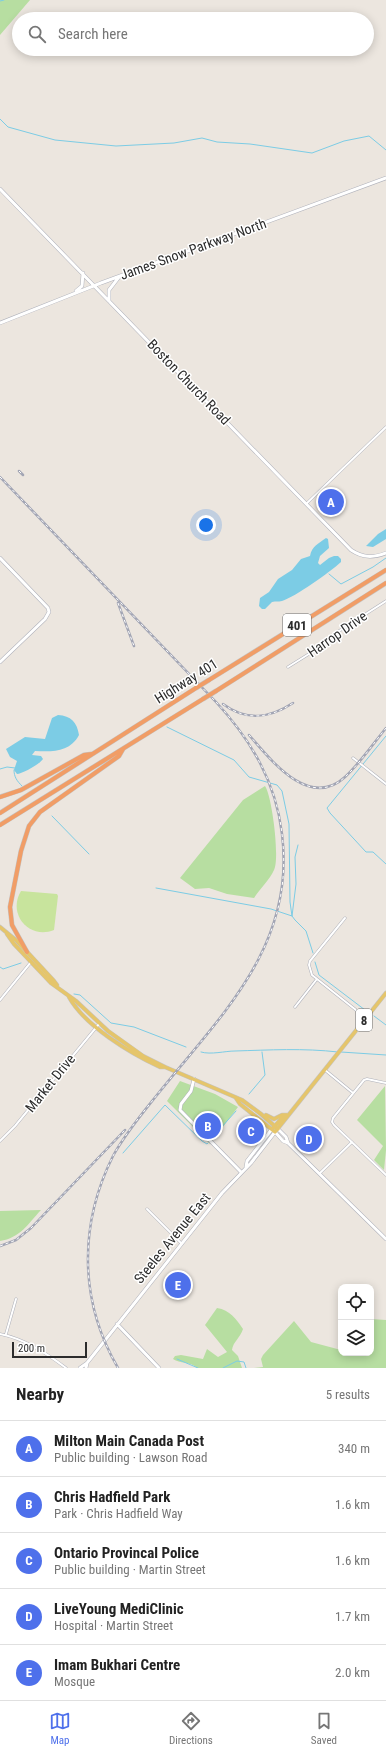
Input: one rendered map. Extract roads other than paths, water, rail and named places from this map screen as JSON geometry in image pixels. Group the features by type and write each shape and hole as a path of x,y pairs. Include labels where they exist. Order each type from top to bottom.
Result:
{"highway":[{"name":"Highway 401","path":"0,813 196,688 386,570"},
{"name":"Highway 401","path":"0,825 123,750 386,584"},
{"path":"27,952 12,925 10,907 29,826 40,812 119,756 123,750"},
{"path":"0,797 21,790 84,755 93,754"}],"main road":[{"path":"0,927 27,952 32,960"},
{"path":"7,934 14,944 54,981 57,986 69,997 73,1004 133,1054 158,1066 165,1067 242,1100 261,1114 275,1129"},
{"name":"Steeles Avenue East","path":"275,1129 325,1070 336,1054 386,993"},
{"path":"235,1097 240,1104 275,1129"},
{"path":"261,1114 274,1119 286,1115"}],"street":[{"name":"James Snow Parkway North","path":"0,323 94,285 386,178"},
{"name":"Boston Church Road","path":"0,189 355,553 368,557 386,553"},
{"path":"73,294 82,286 83,273"},
{"path":"109,301 109,290 112,283 120,276"},
{"path":"306,504 386,427"},
{"path":"0,558 48,608 49,612 45,619 0,662"},
{"name":"Harrop Drive","path":"288,668 333,639 339,630 386,601"},
{"path":"353,758 386,784"},
{"path":"345,918 309,963 310,972 366,1018"},
{"path":"0,1000 32,960"},
{"path":"295,1007 317,979"},
{"name":"Market Drive","path":"0,1140 15,1126 98,1025"},
{"path":"325,1070 353,1092"},
{"path":"194,1079 191,1091 180,1110 241,1172"},
{"path":"386,1083 365,1079 332,1120 334,1125 386,1175"},
{"path":"275,1129 283,1141 288,1142 386,1240"},
{"name":"Steeles Avenue East","path":"117,1324 246,1167 247,1161 275,1129"},
{"path":"320,1173 352,1142"},
{"path":"147,1208 182,1244"},
{"path":"6,1335 16,1299"},
{"path":"117,1324 159,1368"},
{"name":"8","path":"80,1368 87,1363 117,1324"},
{"path":"0,1334 6,1335 43,1351 66,1368"},
{"name":"8","path":"86,1368 87,1363"}],"water":[{"path":"386,529 386,539 373,547 366,546 378,534"},
{"path":"326,538 328,539 329,548 320,556 318,563 320,565 334,556 338,556 341,559 341,562 321,578 295,595 282,601 272,602 265,609 262,609 259,606 260,598 269,592 278,579 292,570 301,559 310,556 314,547"},
{"path":"58,715 70,718 75,723 79,735 75,741 66,748 60,750 35,751 32,755 41,756 43,759 31,768 17,774 14,770 17,761 10,757 6,749 25,737 45,739 52,718"}],"waterway":[{"path":"0,1 4,0"},
{"path":"0,119 8,127 55,140 116,146 174,143 202,138 217,142 250,144 312,153 344,141 369,136 386,150"},
{"path":"329,574 341,584 373,567 386,558"},
{"path":"156,888 271,909 292,916 290,902 289,824 282,791 277,785 249,777 234,760 167,727"},
{"path":"386,736 327,808 366,852 373,852 386,864"},
{"path":"0,769 7,767 15,768"},
{"path":"14,770 16,779 22,786"},
{"path":"52,816 89,854"},
{"path":"298,845 295,857 296,884 292,916 306,931 313,953"},
{"path":"315,962 319,975 365,1010"},
{"path":"0,967 3,969 21,963"},
{"path":"74,994 80,995 111,1023 134,1027 186,1047"},
{"path":"374,1016 386,1025"},
{"path":"201,1052 214,1053 231,1051 286,1050 338,1052"},
{"path":"249,1094 265,1075 262,1052"},
{"path":"341,1052 386,1055"},
{"path":"123,1153 165,1105 202,1141 207,1144 208,1143"},
{"path":"211,1139 236,1111"},
{"path":"177,1359 198,1368"},
{"path":"223,1368 237,1361 244,1362 246,1368"}],"railway":[{"path":"19,471 23,475"},
{"path":"0,477 229,716 251,747 268,779 279,815 282,834 283,874 277,911 265,945 249,976 228,1007 145,1110 123,1140 113,1156 97,1195 89,1237 89,1278 93,1305 101,1331 118,1368"},
{"path":"118,603 134,646"},
{"path":"223,704 241,714 258,716 276,712 293,703"},
{"path":"249,735 268,757 292,778 305,785 318,788 331,786 351,772 386,728"},
{"path":"0,1246 16,1240 31,1228 125,1130"}],"place":[{"name":"Milton Main Canada Post","path":"331,502"},
{"name":"Chris Hadfield Park","path":"208,1126"},
{"name":"Ontario Provincal Police","path":"251,1131"},
{"name":"LiveYoung MediClinic","path":"309,1139"},
{"name":"Imam Bukhari Centre","path":"178,1285"}]}
